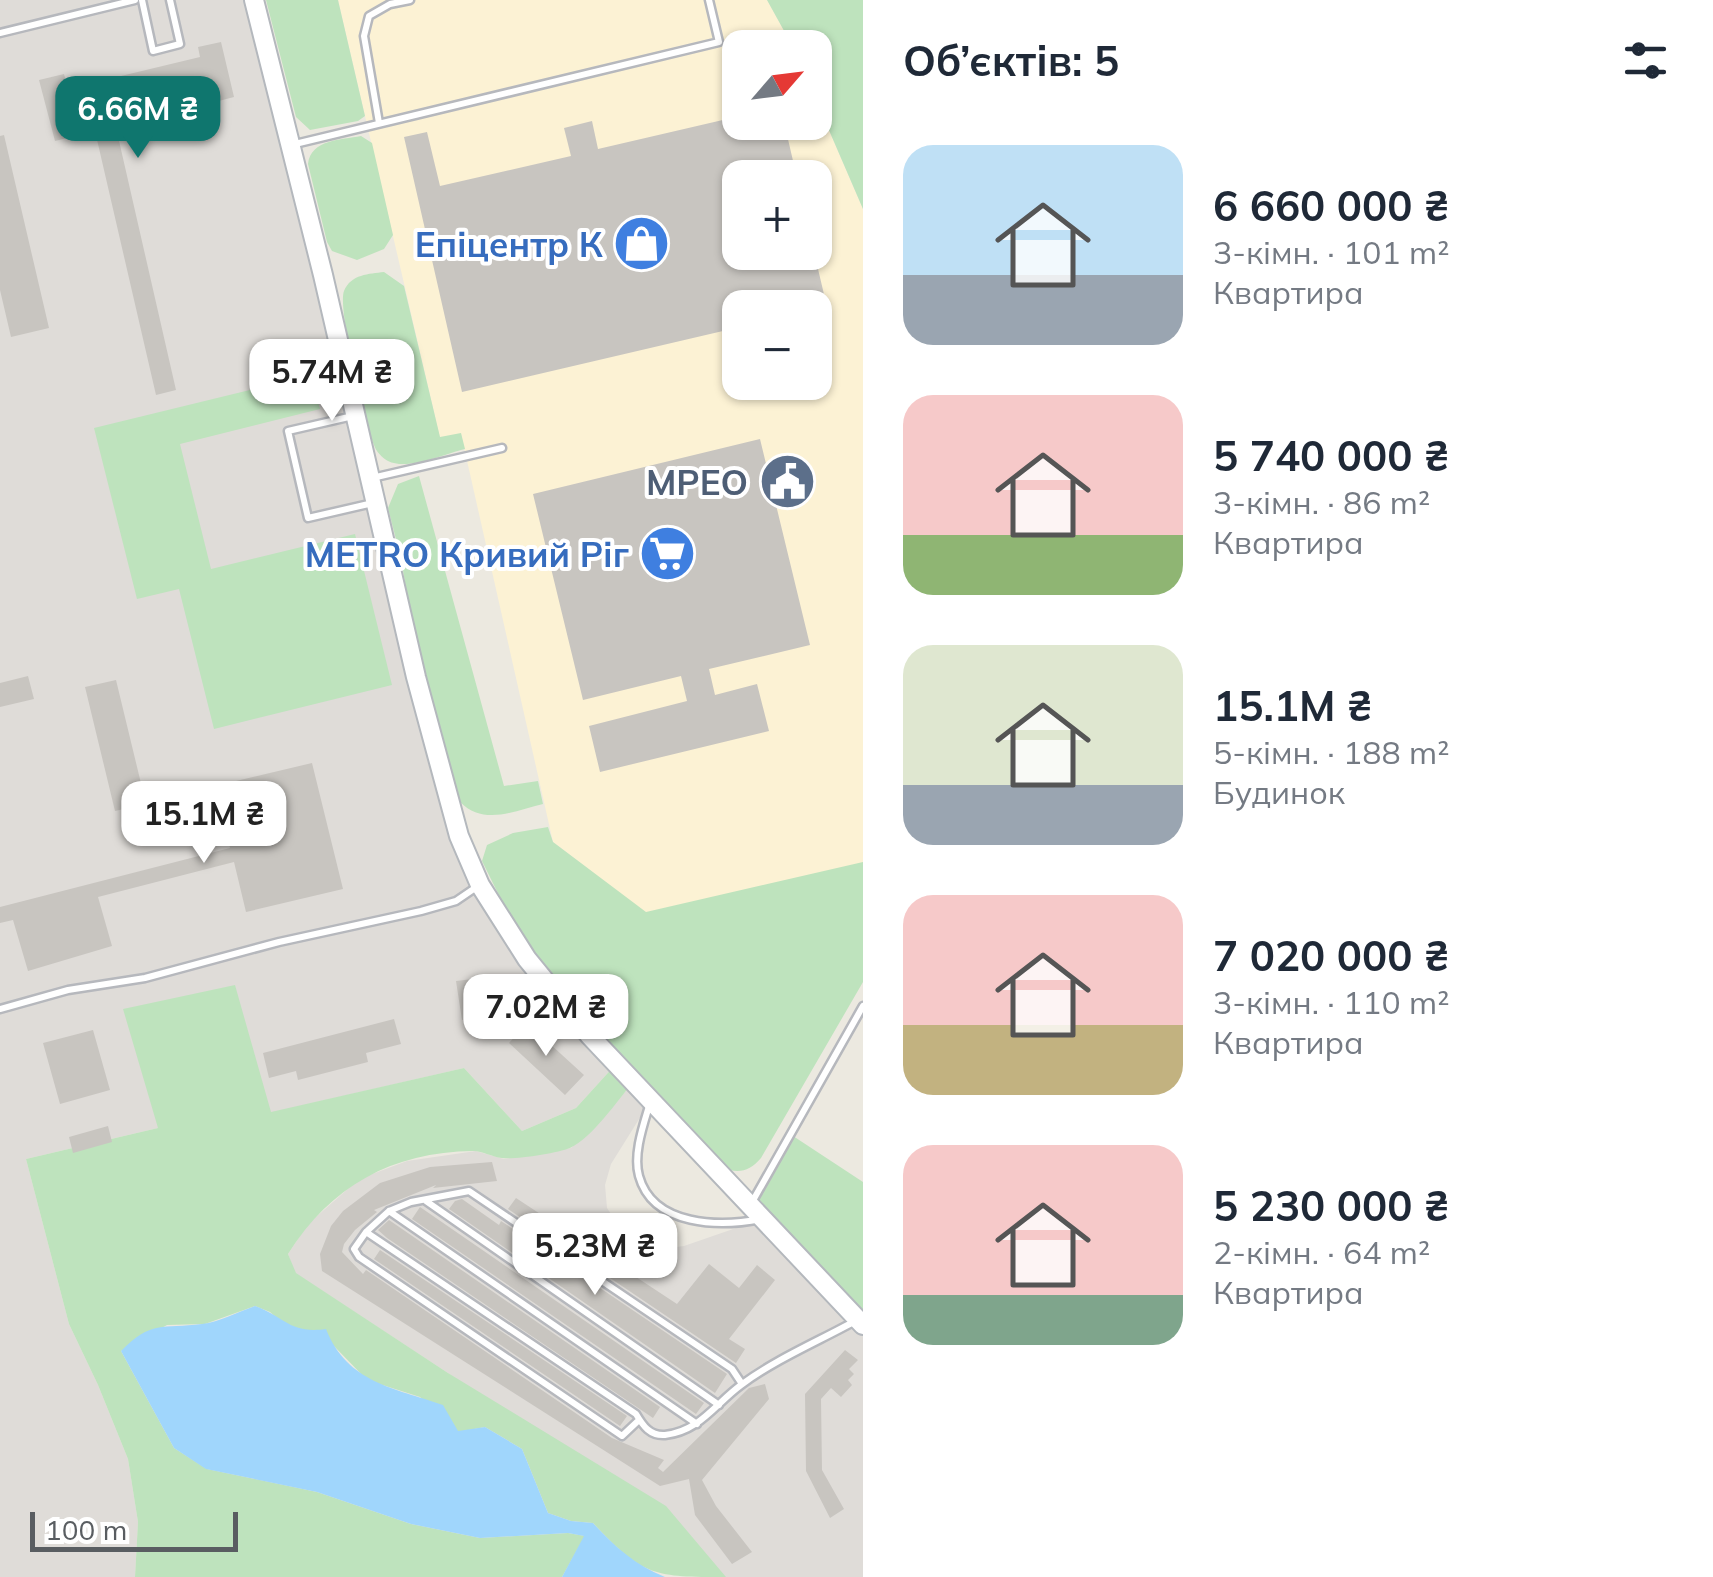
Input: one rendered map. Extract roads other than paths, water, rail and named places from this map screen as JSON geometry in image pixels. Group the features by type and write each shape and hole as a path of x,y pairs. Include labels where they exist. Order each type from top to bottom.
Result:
{"main road":[{"path":"254,0 416,678 450,801 480,885 527,959 590,1036 860,1322"}],"lane":[{"path":"0,33 139,0 153,52 180,44 170,0"},
{"path":"379,122 364,36 369,16 390,4 410,0"},
{"path":"289,145 718,42 709,0"},
{"path":"354,416 288,431 308,518 375,503"},
{"path":"370,478 502,448"},
{"path":"0,1009 68,990 145,978 279,942 421,911 456,901 480,885"},
{"path":"651,1100 643,1125 639,1176 652,1197 671,1212 692,1221 736,1224 756,1212 863,1006"},
{"path":"640,1420 622,1436 359,1257 354,1249 389,1211 469,1192 732,1370 742,1384"},
{"path":"425,1200 719,1404"},
{"path":"389,1211 697,1424"},
{"path":"366,1232 636,1414 646,1430 660,1436 697,1424 742,1384 860,1322"}],"water":[{"path":"255,1306 296,1327 326,1329 346,1361 360,1372 390,1388 443,1405 458,1431 485,1427 522,1449 548,1513 593,1523 626,1555 665,1577 562,1577 584,1536 568,1533 480,1538 411,1524 317,1492 206,1469 174,1448 121,1351 149,1330 208,1323"}],"place":[{"name":"Епіцентр К","path":"642,244"},
{"name":"МРЕО","path":"787,482"},
{"name":"METRO Кривий Ріг","path":"668,554"}]}
